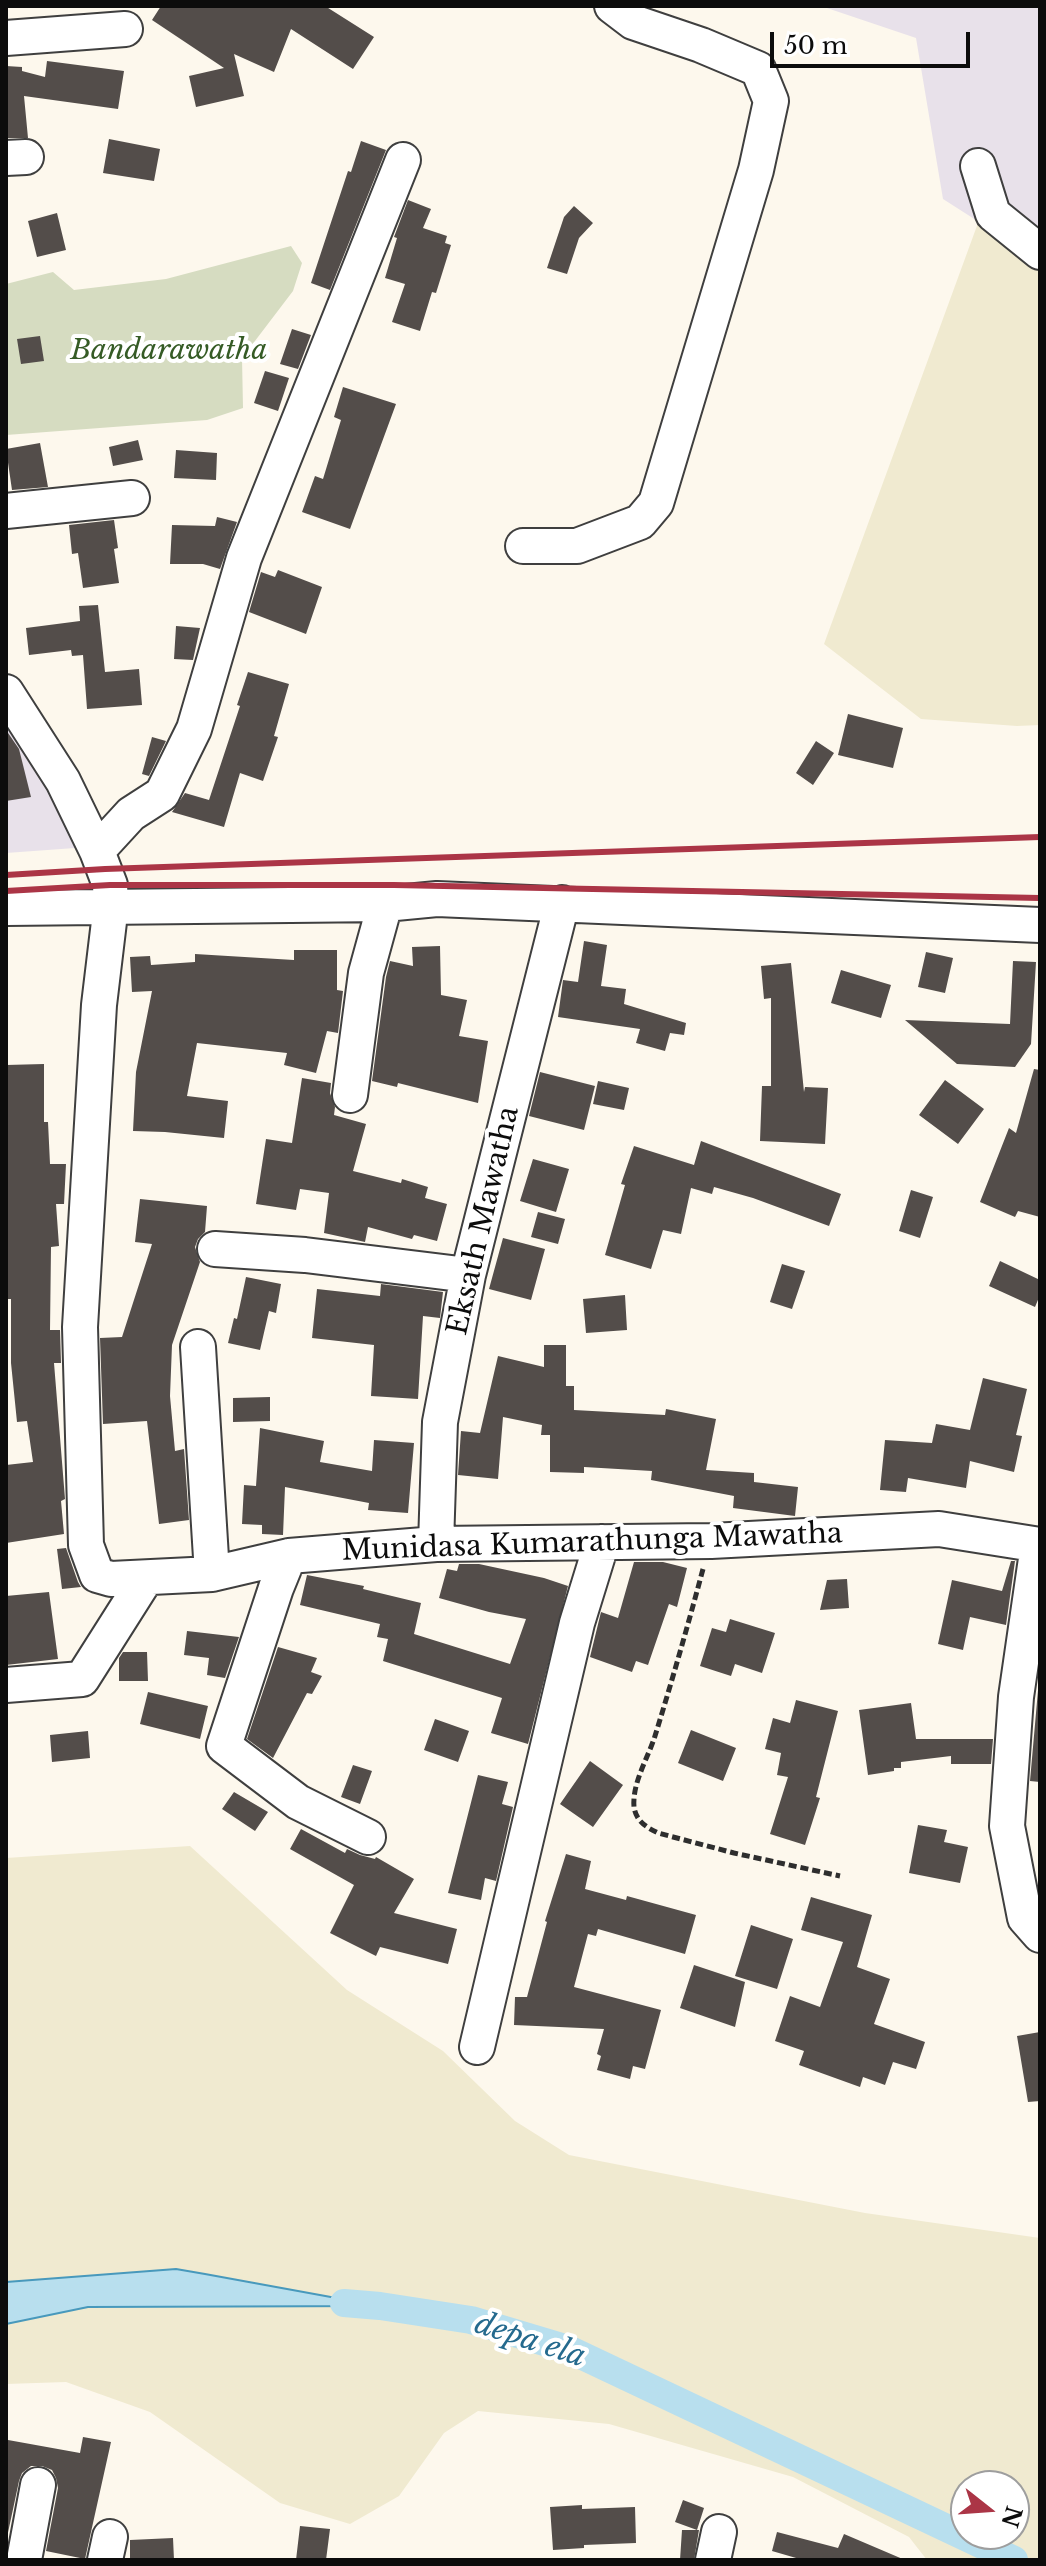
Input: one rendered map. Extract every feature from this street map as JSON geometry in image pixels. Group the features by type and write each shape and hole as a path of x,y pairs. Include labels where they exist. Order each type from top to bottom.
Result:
{"street":[{"path":"523,546 577,546 640,522 656,503 756,170 771,101 758,69 701,45 633,22 612,6"},
{"path":"6,38 125,29"},
{"path":"97,851 131,814 162,794 194,729 244,558 403,160"},
{"path":"978,166 993,214 1040,252"},
{"path":"6,511 132,498"},
{"path":"6,692 63,781 97,851 110,885 111,905"},
{"path":"6,908 385,904 437,899 1040,925"},
{"name":"Eksath Mawatha","path":"436,1544 440,1422 468,1275 562,903"},
{"path":"350,1095 366,973 385,904"},
{"name":"Munidasa Kumarathunga Mawatha","path":"111,905 99,1005 80,1327 86,1545 97,1575 111,1579 212,1574 289,1556 436,1544 711,1541 939,1529 1039,1545"},
{"path":"215,1249 305,1255 468,1275"},
{"path":"198,1347 212,1574"},
{"path":"477,2047 577,1623 602,1542"},
{"path":"1039,1545 1016,1697 1007,1826 1025,1918 1040,1935"},
{"path":"289,1556 224,1746 298,1802 368,1837"},
{"path":"6,1685 82,1679 146,1578"},
{"path":"24,2560 38,2485"}],"path":[{"path":"711,1541 658,1728 638,1782 635,1812 646,1827 658,1833 840,1876"}],"shaded area":[{"path":"821,6 1040,6 1040,261 943,199 916,38"},
{"path":"978,223 1040,253 1040,725 921,719 824,644"},
{"path":"6,697 66,805 75,848 6,853"},
{"path":"190,1846 347,1990 443,2051 515,2121 569,2155 865,2213 1040,2238 1040,2560 927,2560 909,2537 793,2477 609,2424 478,2411 444,2433 399,2496 350,2524 280,2503 150,2412 66,2382 6,2384 6,1858"}],"green space":[{"name":"Bandarawatha","path":"291,246 302,263 293,291 242,358 243,408 207,420 6,435 6,284 53,272 74,290 166,279"}],"water":[{"path":"176,2269 380,2306 88,2307 6,2324 6,2282"}],"building":[{"path":"161,6 325,6 374,37 353,69 291,29 274,72 234,54 244,96 196,107 189,76 224,68 152,20"},
{"path":"47,61 124,71 118,109 24,96 28,138 6,138 6,66 22,67 22,71 45,77"},
{"path":"109,139 160,149 154,181 103,173"},
{"path":"361,141 386,150 330,290 311,283"},
{"path":"408,200 431,209 423,228 447,236 445,243 451,245 420,331 392,322 405,284 385,278 397,238 394,237"},
{"path":"574,206 593,223 579,238 567,274 547,268 564,217"},
{"path":"57,213 66,250 37,257 28,221"},
{"path":"292,329 311,335 298,369 280,364"},
{"path":"40,336 44,361 21,364 17,339"},
{"path":"265,371 289,378 278,411 254,403"},
{"path":"343,387 396,404 350,529 302,512 315,476 323,479 341,420 334,417"},
{"path":"138,440 143,460 113,466 109,447"},
{"path":"40,443 48,487 12,490 6,449"},
{"path":"176,450 217,453 216,480 174,478"},
{"path":"217,517 237,522 220,569 203,564 170,564 172,525 215,526"},
{"path":"114,520 119,583 83,588 78,553 72,554 69,525"},
{"path":"278,570 322,587 306,634 249,612 261,572 275,577"},
{"path":"98,605 105,672 139,669 142,705 87,709 83,655 72,656 71,650 29,655 26,628 80,621 79,606"},
{"path":"176,626 200,628 193,660 174,659"},
{"path":"248,672 289,684 274,736 278,737 263,781 240,773 224,827 172,812 185,793 209,800"},
{"path":"848,714 903,728 893,768 838,755"},
{"path":"6,730 19,749 31,797 6,801"},
{"path":"152,737 166,741 149,776 142,774"},
{"path":"816,741 834,753 813,785 796,773"},
{"path":"584,941 607,945 601,986 626,989 624,1004 686,1023 684,1035 670,1033 665,1051 636,1043 640,1029 558,1017 563,980 578,982"},
{"path":"440,946 441,995 467,1000 459,1036 488,1041 478,1103 398,1083 397,1087 372,1081 390,961 413,966 412,947"},
{"path":"294,950 337,950 337,990 343,991 338,1033 327,1031 316,1073 284,1065 287,1053 197,1043 187,1096 228,1101 224,1138 133,1131 136,1072 152,991 132,992 130,957 150,956 151,965 195,962 195,954 294,960"},
{"path":"926,952 953,958 945,993 918,987"},
{"path":"1013,961 1036,962 1031,1044 1015,1067 957,1064 905,1020 1010,1024"},
{"path":"791,963 804,1092 805,1087 828,1088 825,1144 760,1141 762,1086 771,1086 771,998 764,999 761,966"},
{"path":"841,970 891,985 881,1018 831,1003"},
{"path":"44,1064 44,1122 48,1122 50,1164 66,1164 64,1204 56,1204 59,1246 51,1247 50,1330 60,1330 61,1363 54,1363 65,1499 61,1501 64,1534 6,1543 6,1465 33,1462 27,1421 17,1422 11,1363 11,1299 6,1299 6,1065"},
{"path":"1034,1069 1040,1070 1040,1217 1018,1211 1015,1217 980,1202 1009,1128 1016,1133"},
{"path":"540,1072 595,1086 584,1130 529,1116"},
{"path":"302,1078 331,1083 334,1115 366,1124 353,1171 428,1187 425,1198 447,1204 437,1241 414,1235 412,1239 368,1227 365,1242 324,1233 329,1193 300,1189 296,1210 256,1204 266,1139 292,1143"},
{"path":"945,1080 984,1109 958,1144 919,1115"},
{"path":"598,1081 629,1088 624,1110 593,1104"},
{"path":"701,1141 841,1194 829,1226 714,1187 712,1194 691,1188 681,1234 663,1230 651,1269 605,1255 625,1185 621,1184 634,1146 694,1165"},
{"path":"533,1159 569,1169 556,1212 520,1201"},
{"path":"911,1190 933,1197 920,1238 899,1231"},
{"path":"140,1199 207,1206 205,1232 195,1247 200,1262 172,1345 170,1396 175,1451 184,1449 189,1520 159,1524 147,1421 103,1424 100,1338 122,1337 152,1244 135,1242"},
{"path":"538,1212 565,1219 558,1244 531,1237"},
{"path":"503,1238 545,1249 531,1300 489,1289"},
{"path":"1000,1261 1040,1280 1040,1295 1035,1307 989,1286"},
{"path":"782,1264 805,1271 792,1309 770,1302"},
{"path":"246,1277 281,1284 276,1313 269,1311 260,1350 228,1343"},
{"path":"381,1284 443,1292 440,1318 423,1316 418,1399 371,1396 374,1345 312,1338 317,1289 380,1296"},
{"path":"625,1295 627,1330 586,1333 583,1299"},
{"path":"544,1345 566,1345 566,1386 574,1386 574,1410 665,1415 666,1409 716,1419 706,1470 754,1473 754,1482 798,1487 795,1516 733,1508 734,1496 651,1480 652,1471 584,1467 584,1473 550,1472 550,1435 541,1435 542,1425 503,1417 498,1479 458,1475 461,1431 480,1433 498,1356 544,1367"},
{"path":"983,1378 1027,1389 1016,1435 1022,1436 1014,1472 970,1461 966,1488 908,1478 906,1492 880,1490 885,1440 932,1443 936,1424 970,1430"},
{"path":"270,1397 270,1421 233,1422 233,1398"},
{"path":"260,1428 324,1441 320,1462 372,1471 374,1440 414,1443 408,1513 368,1510 369,1503 285,1487 283,1535 262,1534 262,1525 242,1524 244,1485 256,1486"},
{"path":"66,1548 81,1587 62,1589 57,1549"},
{"path":"1011,1561 1015,1561 1006,1625 970,1617 963,1650 938,1644 952,1580 1002,1591"},
{"path":"634,1562 663,1562 687,1568 677,1607 669,1604 648,1665 636,1661 632,1672 590,1657 601,1612 618,1618"},
{"path":"459,1564 479,1564 568,1586 528,1744 491,1733 502,1698 383,1661 388,1639 377,1637 380,1624 300,1605 307,1575 364,1586 363,1589 421,1603 414,1634 510,1664 526,1619 439,1598 447,1569 457,1571"},
{"path":"847,1579 849,1608 820,1610 827,1580"},
{"path":"49,1592 58,1659 6,1665 6,1596"},
{"path":"730,1619 775,1633 762,1673 735,1664 731,1676 700,1666 712,1628 726,1632"},
{"path":"187,1631 239,1637 225,1678 207,1675 209,1658 184,1655"},
{"path":"278,1647 317,1658 311,1672 322,1676 312,1694 307,1693 273,1758 247,1739"},
{"path":"123,1652 147,1652 148,1681 119,1681 119,1658"},
{"path":"1040,1679 1040,1782 1030,1781"},
{"path":"148,1692 208,1706 200,1739 140,1724"},
{"path":"796,1700 838,1711 816,1797 820,1798 805,1845 770,1834 788,1777 777,1775 781,1753 765,1749 773,1718 790,1723"},
{"path":"911,1703 916,1739 993,1739 991,1764 951,1764 951,1756 901,1762 901,1768 894,1768 894,1771 868,1775 859,1710"},
{"path":"435,1719 469,1731 458,1762 424,1750"},
{"path":"691,1730 736,1748 723,1781 678,1763"},
{"path":"88,1731 90,1758 52,1762 50,1735"},
{"path":"590,1761 623,1785 593,1827 560,1804"},
{"path":"353,1765 372,1771 360,1804 341,1797"},
{"path":"478,1775 508,1782 502,1804 513,1807 496,1881 485,1878 481,1900 448,1893"},
{"path":"234,1792 268,1812 255,1831 222,1809"},
{"path":"918,1825 947,1830 944,1842 968,1847 960,1883 909,1873"},
{"path":"301,1829 345,1853 347,1849 376,1857 414,1879 394,1913 457,1929 448,1964 380,1947 376,1956 330,1933 354,1885 290,1849"},
{"path":"566,1854 591,1861 585,1889 626,1900 627,1896 696,1915 685,1954 598,1929 596,1936 588,1934 574,1987 661,2010 645,2069 633,2066 630,2079 597,2070 601,2056 597,2054 604,2029 514,2025 515,1997 527,1997 545,1921"},
{"path":"811,1897 872,1915 857,1967 890,1979 874,2024 925,2042 916,2069 893,2062 885,2085 863,2077 860,2087 799,2065 804,2051 775,2041 790,1996 820,2007 843,1942 801,1930"},
{"path":"751,1925 793,1939 777,1989 735,1976"},
{"path":"694,1965 745,1982 735,2027 680,2008"},
{"path":"1040,2032 1040,2101 1028,2102 1017,2036"},
{"path":"83,2437 111,2442 85,2559 46,2551 58,2488 52,2470 42,2466 31,2466 22,2473 6,2542 8,2440 80,2453"},
{"path":"683,2500 704,2508 697,2530 675,2522"},
{"path":"582,2505 582,2509 635,2507 636,2543 553,2550 550,2507"},
{"path":"300,2526 330,2529 326,2560 296,2560"},
{"path":"682,2530 699,2530 694,2560 680,2560"},
{"path":"777,2532 838,2548 844,2534 905,2560 803,2560 772,2551"},
{"path":"173,2538 174,2560 130,2560 130,2540"}],"waterway":[{"name":"depa ela","path":"344,2303 471,2320 568,2349 1014,2560"}],"railway":[{"path":"6,875 1040,837"},
{"path":"6,891 110,885 394,885 1040,898"}]}
